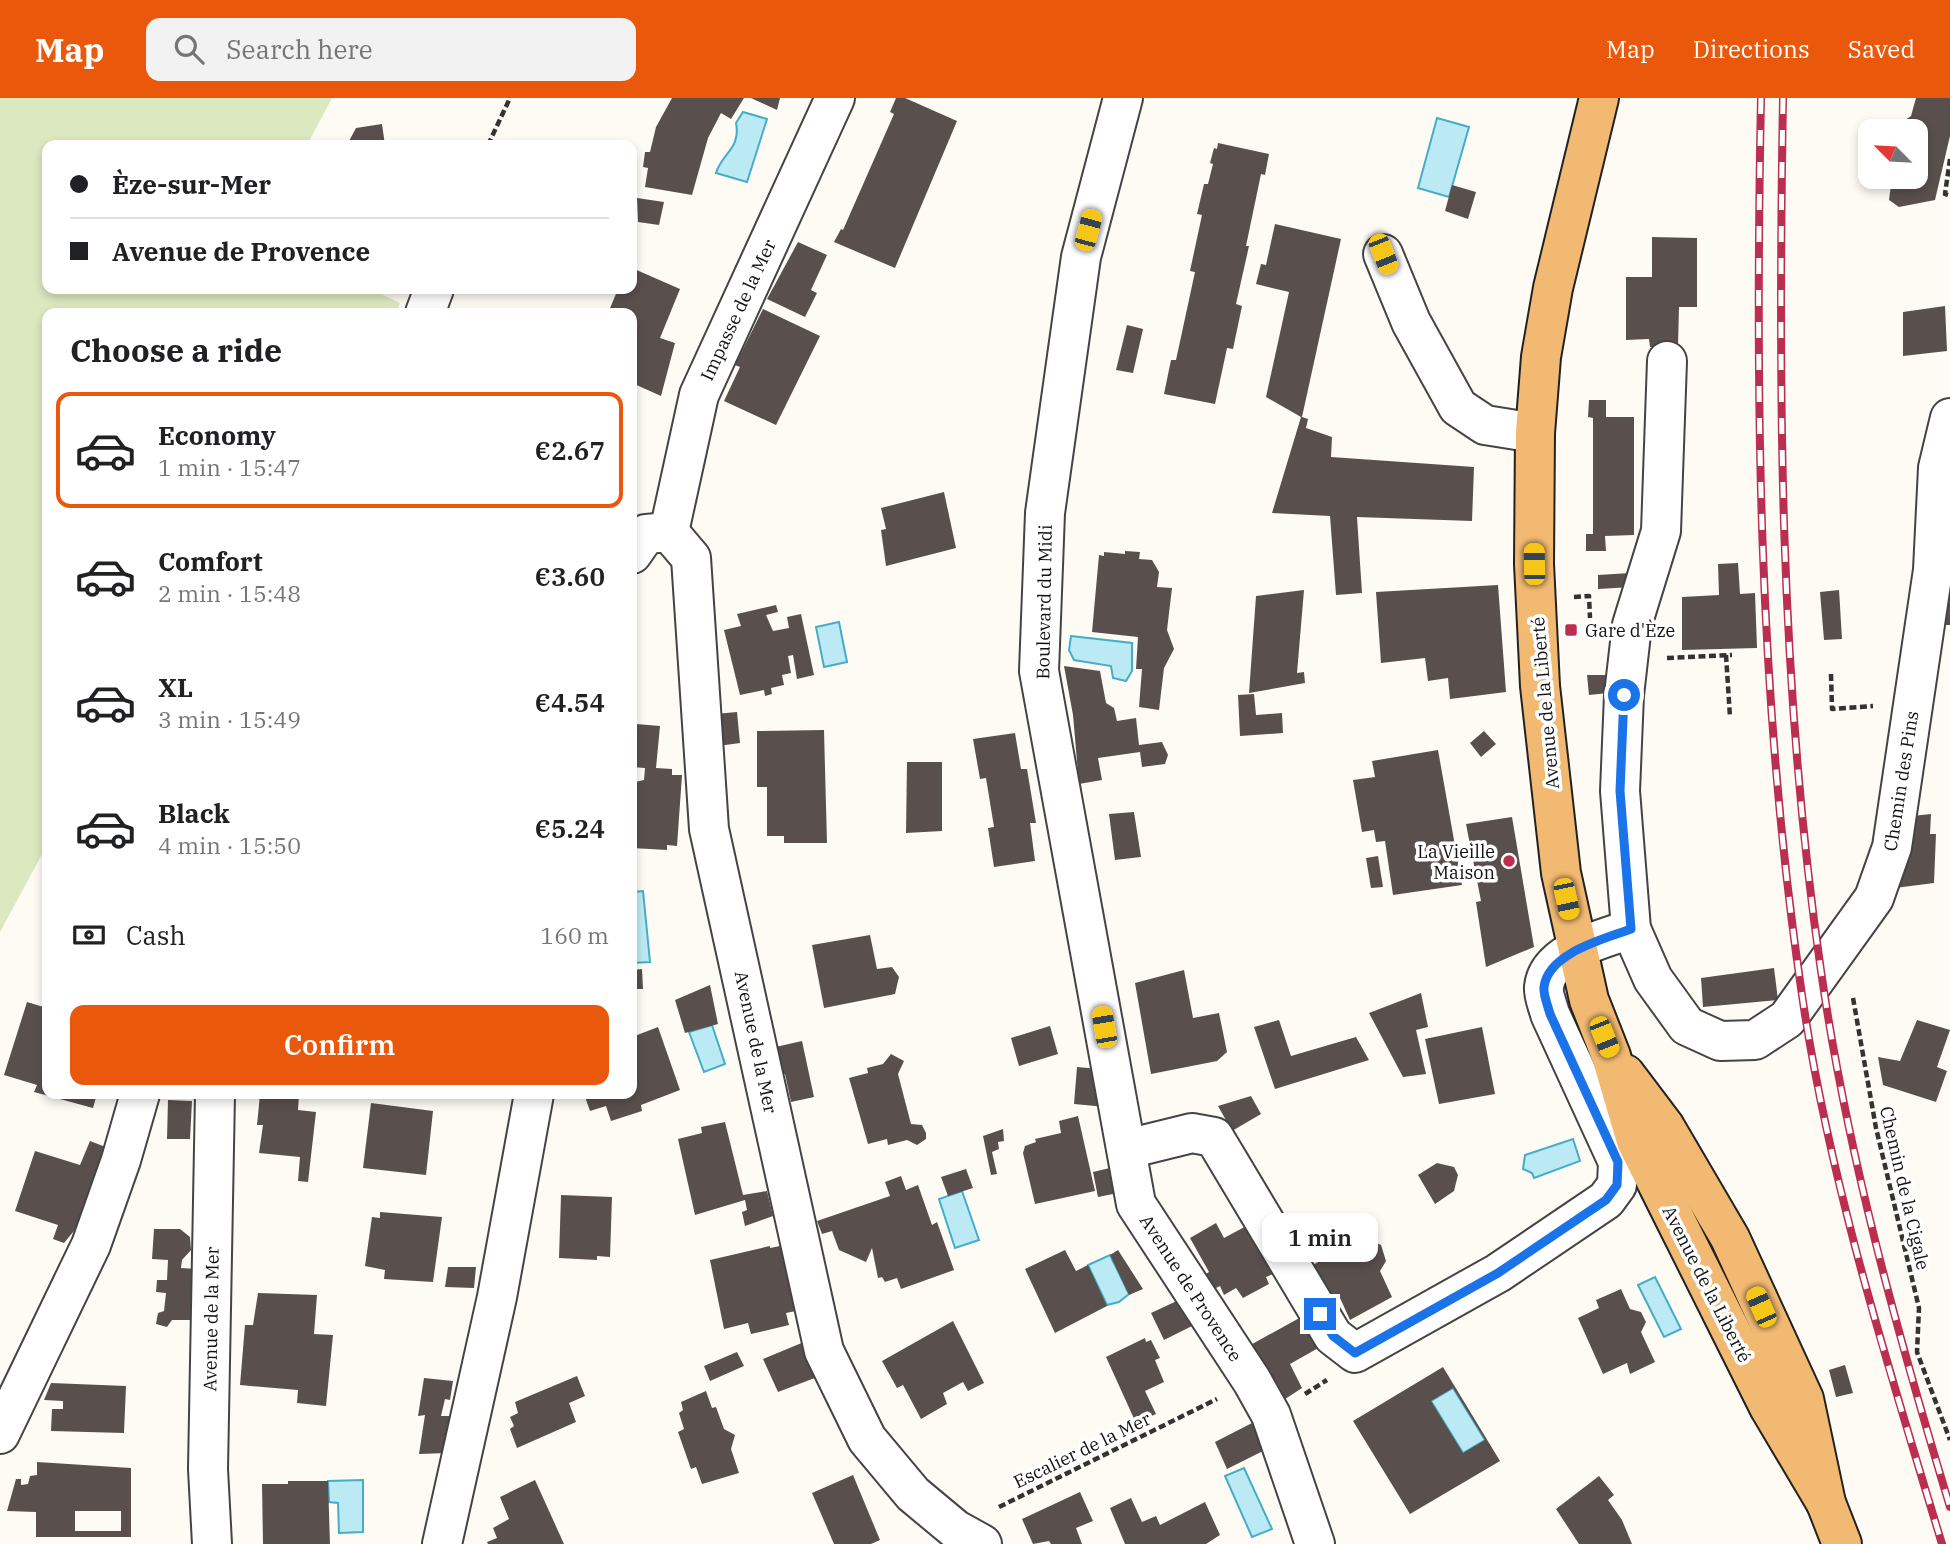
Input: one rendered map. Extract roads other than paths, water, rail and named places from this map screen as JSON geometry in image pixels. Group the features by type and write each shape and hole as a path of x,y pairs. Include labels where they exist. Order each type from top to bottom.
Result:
{"main road":[{"name":"Avenue de la Liberté","path":"1599,98 1553,288 1541,358 1535,433 1534,564 1540,685 1561,873 1589,1000 1611,1056 1665,1127 1730,1238 1804,1399 1826,1503 1842,1544"}],"street":[{"name":"Impasse de la Mer","path":"668,532 699,395 835,98"},
{"name":"Boulevard du Midi","path":"1123,98 1080,257 1045,513 1039,671 1127,1149"},
{"path":"1383,254 1411,322 1458,407 1485,425 1535,433"},
{"name":"Chemin des Pins","path":"1667,361 1661,531 1632,625 1620,791 1631,929 1653,979 1687,1026 1720,1041 1755,1040 1787,1019 1874,898 1892,848 1933,570 1938,468 1950,418"},
{"path":"637,547 646,534 668,532"},
{"name":"Avenue de la Mer","path":"668,532 691,558 709,829 824,1352 867,1439 913,1494 968,1536"},
{"path":"1127,1149 1192,1133 1214,1137 1333,1336 1355,1353 1498,1273 1606,1200 1617,1185 1618,1162 1550,1014 1544,988 1552,969 1577,949 1631,929"},
{"path":"0,1434 91,1245 121,1160 139,1099"},
{"name":"Avenue de la Mer","path":"212,1544 208,1469 215,1099"},
{"path":"442,1544 497,1297 533,1099"},
{"name":"Avenue de Provence","path":"1127,1149 1136,1204 1252,1381 1271,1415 1315,1544"}],"water":[{"path":"743,112 767,119 747,182 716,173 736,139 736,123"},
{"path":"1437,118 1469,127 1449,197 1418,188"},
{"path":"839,622 847,662 824,667 816,627"},
{"path":"1071,636 1132,643 1132,671 1126,681 1113,678 1111,666 1074,660 1069,650"},
{"path":"643,891 650,962 637,963 637,892"},
{"path":"712,1025 725,1064 704,1072 689,1032"},
{"path":"1573,1139 1580,1161 1534,1178 1532,1173 1523,1169 1525,1155"},
{"path":"962,1191 979,1240 955,1248 939,1199"},
{"path":"1110,1255 1129,1294 1119,1302 1107,1305 1088,1265"},
{"path":"1655,1277 1681,1329 1664,1337 1638,1285"},
{"path":"1453,1388 1485,1440 1463,1453 1431,1401"},
{"path":"1244,1468 1272,1529 1252,1537 1225,1476"},
{"path":"363,1480 363,1532 339,1533 338,1503 329,1502 328,1481"}],"railway":[{"path":"1761,98 1759,322 1763,547 1768,660 1787,884 1814,1064 1844,1203 1901,1409 1942,1544"},
{"path":"1783,98 1781,316 1784,535 1789,645 1807,863 1832,1039 1859,1174 1911,1375 1950,1507"}],"place":[{"name":"Gare d'Èze","path":"1571,630"},
{"name":"La Vieille Maison","path":"1509,861"}]}
